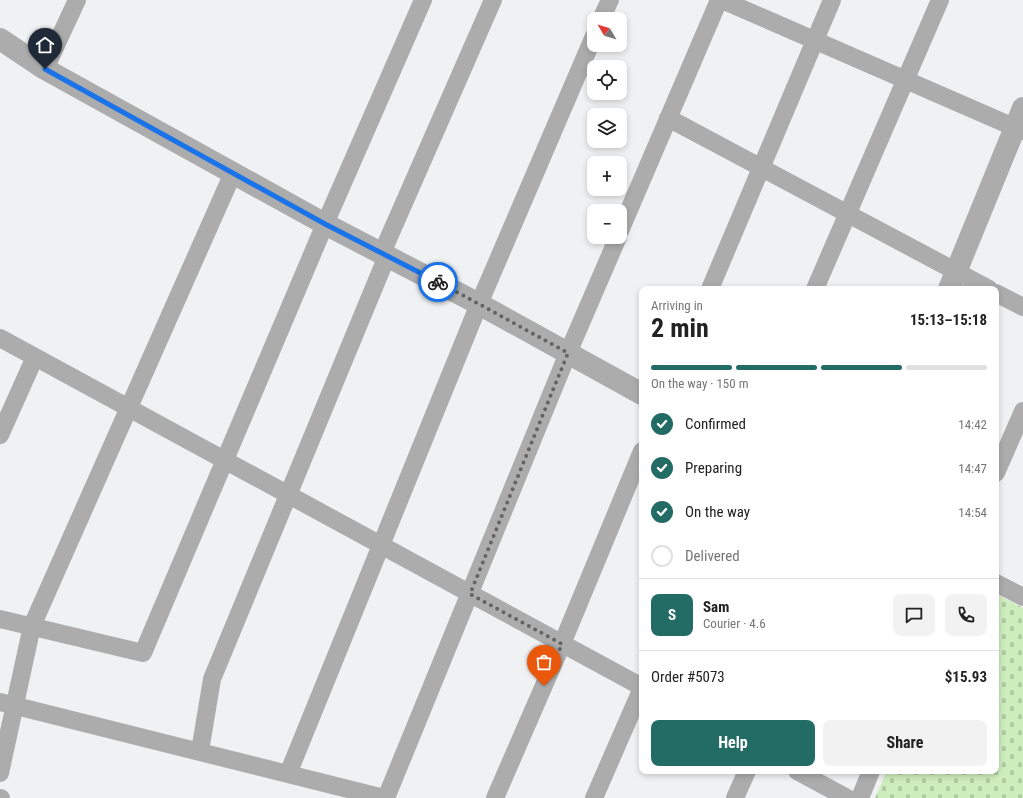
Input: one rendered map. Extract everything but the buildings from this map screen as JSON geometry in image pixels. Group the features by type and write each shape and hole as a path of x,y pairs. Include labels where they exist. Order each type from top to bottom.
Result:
{"street":[{"path":"45,69 77,0"},
{"path":"0,619 143,653 325,224 423,0"},
{"path":"200,751 212,679 385,255 493,0"},
{"path":"605,12 610,0"},
{"path":"627,215 721,0 1019,130"},
{"path":"711,286 832,0"},
{"path":"816,286 940,0"},
{"path":"0,39 45,69 325,224 479,304 639,392"},
{"path":"288,774 479,304 587,52"},
{"path":"952,280 1019,130 1023,108"},
{"path":"668,118 847,214 952,280 977,286"},
{"path":"0,773 8,703 32,626 233,173"},
{"path":"8,703 385,798 568,353 615,244"},
{"path":"999,295 1023,307"},
{"path":"0,338 639,686"},
{"path":"0,435 35,357"},
{"path":"999,467 1023,411"},
{"path":"495,798 562,644 639,458"},
{"path":"999,585 1023,597"},
{"path":"594,798 639,695"},
{"path":"735,798 746,774"},
{"path":"802,774 846,798"},
{"path":"860,798 870,774"}],"green space":[{"path":"999,596 1023,608 1023,798 875,798 886,774 999,774"}],"way so far":[{"path":"438,282 568,353 470,594 562,644 544,686"}],"route":[{"path":"45,69 325,224 438,282"}]}
